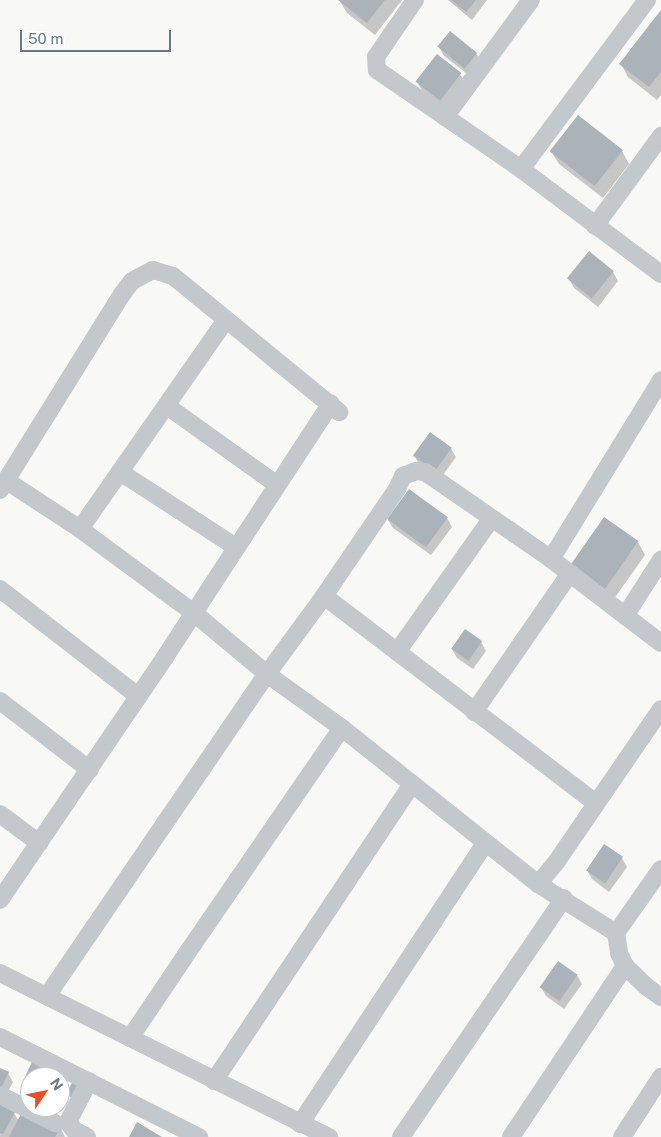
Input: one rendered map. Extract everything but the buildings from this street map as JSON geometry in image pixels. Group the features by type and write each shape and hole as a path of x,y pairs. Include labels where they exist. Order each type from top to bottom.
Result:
{"street":[{"path":"415,0 376,57 377,70 521,169 594,226 661,274"},
{"path":"445,117 531,0"},
{"path":"521,169 647,0"},
{"path":"594,226 661,136"},
{"path":"0,900 90,770 194,613 276,484 335,407 173,276 153,270 132,282 59,393 3,486 80,529 194,613 267,674 342,728 538,884 564,898 616,933"},
{"path":"80,529 226,320"},
{"path":"551,559 660,384"},
{"path":"167,406 276,484"},
{"path":"47,996 267,674 324,596 397,489 403,476 416,471 425,472 551,559 569,575 661,643"},
{"path":"120,472 236,547"},
{"path":"396,652 491,518"},
{"path":"625,616 661,560"},
{"path":"474,712 569,575"},
{"path":"0,589 138,696"},
{"path":"324,596 596,803"},
{"path":"0,701 90,770"},
{"path":"538,884 661,709"},
{"path":"130,1038 182,958 342,728"},
{"path":"214,1081 412,784"},
{"path":"0,814 39,843"},
{"path":"300,1124 485,843"},
{"path":"659,877 616,933 619,953 625,966 647,987 661,997"},
{"path":"401,1137 564,898"},
{"path":"511,1137 625,966"},
{"path":"0,973 329,1137"},
{"path":"0,1036 199,1137"},
{"path":"622,1137 661,1077"},
{"path":"87,1137 74,1130 68,1122 89,1081"},
{"path":"0,1095 55,1123"}]}
